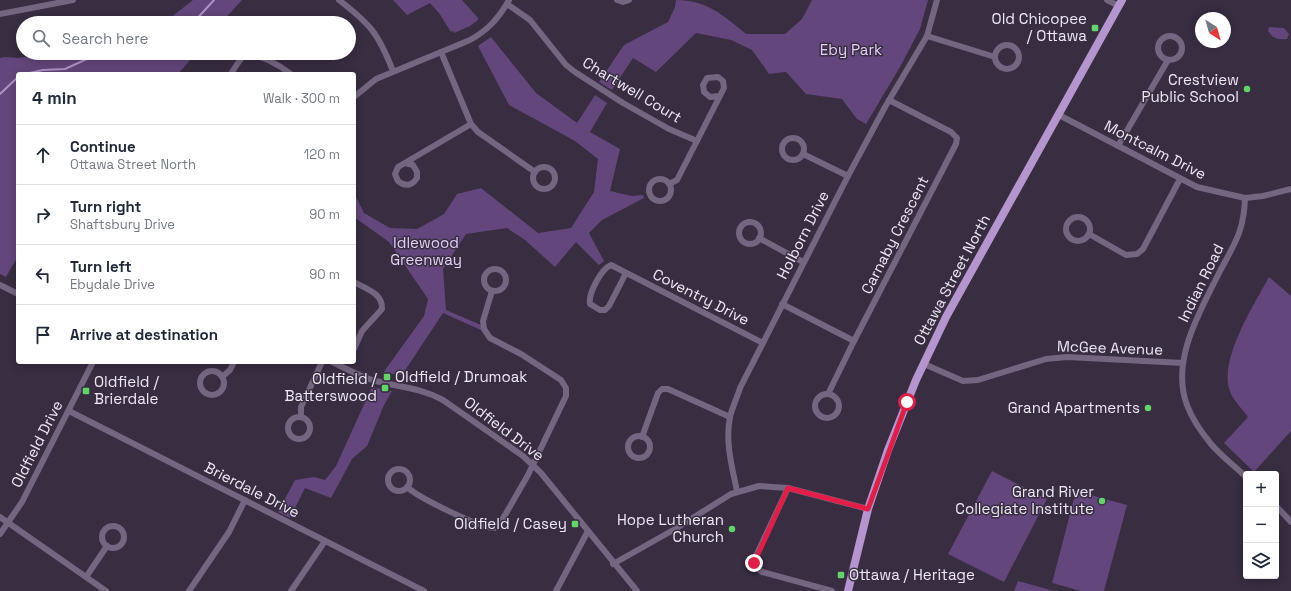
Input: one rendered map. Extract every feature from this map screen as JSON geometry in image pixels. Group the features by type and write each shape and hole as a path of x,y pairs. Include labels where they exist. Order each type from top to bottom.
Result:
{"main road":[{"name":"Ottawa Street North","path":"848,591 868,509 888,450 924,364 946,317 1120,3"}],"street":[{"path":"31,0 32,8"},
{"path":"0,14 73,0"},
{"path":"339,0 364,19 374,32 384,47 393,71"},
{"path":"617,0 623,2 629,0"},
{"name":"Holborn Drive","path":"737,491 731,464 729,437 730,417 740,388 848,176 889,100 927,36 937,0"},
{"path":"1107,0 1120,3"},
{"path":"356,94 370,83 393,71 442,52 484,32 496,21 508,2"},
{"name":"Chartwell Court","path":"508,2 530,20 566,65 575,72 623,103 669,129 697,142"},
{"path":"927,36 995,57"},
{"path":"442,52 471,124 478,132 535,172"},
{"path":"232,72 240,60"},
{"path":"266,60 278,65 288,72"},
{"path":"1118,146 1168,60"},
{"path":"669,184 677,180 719,96"},
{"name":"Carnaby Crescent","path":"854,341 958,138 951,132 889,100"},
{"name":"Montcalm Drive","path":"1059,115 1180,179 1215,193 1245,198 1263,196 1291,189"},
{"path":"405,163 471,124"},
{"path":"803,154 848,176"},
{"path":"1089,234 1126,255 1137,254 1143,249 1180,179"},
{"name":"Indian Road","path":"1243,474 1212,445 1196,423 1186,405 1183,383 1183,363 1193,324 1241,230 1245,198"},
{"path":"759,238 803,262"},
{"name":"Coventry Drive","path":"626,274 609,306 605,310 600,310 590,304 589,299 605,268 611,265 763,343"},
{"path":"356,283 376,295 382,304 382,309 362,331 356,344"},
{"path":"0,285 16,293"},
{"path":"407,487 411,491 473,522 487,528 495,528 501,522 566,396 566,388 561,380 521,354 490,338 484,329 483,322 492,291"},
{"path":"782,304 854,341 828,394 818,397 814,406 818,415 827,418 834,416 839,407 837,399 828,394"},
{"name":"McGee Avenue","path":"924,364 964,381 978,380 1046,359 1067,356 1183,363"},
{"name":"Oldfield Drive","path":"0,534 22,502 69,411 91,364"},
{"path":"222,377 230,370 233,364"},
{"path":"301,417 300,407 321,364"},
{"name":"Oldfield Drive","path":"346,365 372,380 418,388 432,393 532,464 637,591"},
{"path":"642,436 658,393 662,389 668,389 730,417"},
{"name":"Brierdale Drive","path":"69,411 424,591"},
{"path":"614,564 737,491 759,486 788,488 868,509"},
{"path":"788,488 755,558 755,566 762,572 832,591"},
{"path":"189,591 229,532 245,500"},
{"path":"1277,507 1291,522"},
{"path":"0,517 106,591"},
{"path":"556,591 588,531"},
{"path":"291,591 325,541"},
{"path":"86,577 107,546"}],"green space":[{"path":"193,0 242,0 227,16 173,16"},
{"path":"393,0 462,0 478,18 478,20 470,26 454,33 453,31 451,32 439,13 430,3 407,15"},
{"name":"Eby Park","path":"676,0 706,6 722,15 746,34 785,34 802,19 812,0 928,0 920,29 900,67 866,124 857,119 842,99 806,94 786,72 769,74 752,50 731,40 696,33 656,72 633,58 612,90 599,82 624,45 668,22 675,7"},
{"path":"1269,27 1284,28 1289,34 1287,39 1279,39 1274,37 1268,31"},
{"name":"Idlewood Greenway","path":"491,37 536,93 577,123 595,95 607,103 590,132 620,149 610,191 632,196 643,195 644,198 602,220 589,233 604,261 599,265 576,242 555,267 525,240 507,228 466,234 443,269 446,310 481,325 481,330 443,313 402,375 383,373 424,316 428,299 389,242 356,218 356,197 364,213 390,228 417,229 444,214 457,194 481,188 538,233 571,228 594,192 598,159 575,141 509,105 478,46"},
{"path":"0,58 16,58 16,60 190,60 180,72 16,72 16,260 6,277 0,274"},
{"path":"1269,277 1291,296 1291,431 1255,471 1253,471 1224,443 1248,417 1231,394 1228,381 1228,367 1232,351 1246,318"},
{"path":"372,387 392,391 384,405 367,446 352,459 331,498 305,488 290,518 278,512 295,480 314,477 325,480 336,466"},
{"path":"992,471 1047,499 1004,582 948,554"},
{"path":"1076,491 1127,505 1104,591 1081,591 1052,583"},
{"path":"1018,581 1054,591 1014,591"}],"waterway":[{"path":"199,16 214,0"},
{"path":"34,72 65,69 85,60"},
{"path":"0,94 16,79"}],"place":[{"name":"Old Chicopee / Ottawa","path":"1095,28"},
{"name":"Crestview Public School","path":"1247,89"},
{"name":"Oldfield / Drumoak","path":"387,377"},
{"name":"Oldfield / Batterswood","path":"385,388"},
{"name":"Oldfield / Brierdale","path":"86,391"},
{"name":"Grand Apartments","path":"1148,408"},
{"name":"Grand River Collegiate Institute","path":"1102,501"},
{"name":"Oldfield / Casey","path":"575,524"},
{"name":"Hope Lutheran Church","path":"732,529"},
{"name":"Ottawa / Heritage","path":"841,575"}],"route":[{"path":"754,563 788,488 868,509 888,450 907,402"}]}
